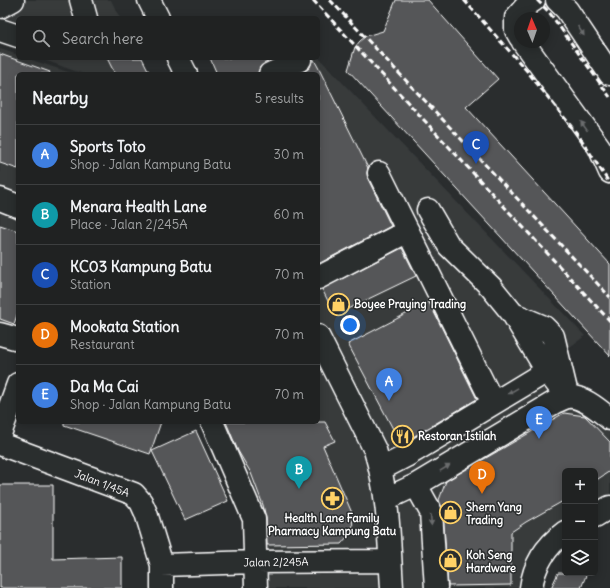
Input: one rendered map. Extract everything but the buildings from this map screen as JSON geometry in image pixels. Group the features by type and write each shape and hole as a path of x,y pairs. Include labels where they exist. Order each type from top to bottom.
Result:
{"street":[{"path":"0,7 13,0"},
{"path":"81,0 85,16"},
{"path":"149,0 157,16"},
{"path":"521,12 534,0"},
{"path":"557,0 567,10 610,74"},
{"path":"0,30 16,35"},
{"path":"528,48 605,151 610,172"},
{"path":"179,60 185,72"},
{"path":"274,72 300,60"},
{"path":"379,173 493,404"},
{"path":"0,199 16,205"},
{"path":"428,210 449,246 491,287 513,314 547,371 567,397"},
{"path":"320,277 408,231"},
{"path":"513,314 544,327 553,336 567,397"},
{"path":"0,334 16,338"},
{"path":"320,340 375,450 381,469 386,499 392,588"},
{"path":"381,469 406,456 547,371"},
{"path":"0,434 16,390"},
{"path":"386,499 416,485 555,402 567,397 580,399 591,403 610,419"},
{"path":"213,424 254,519 256,588"},
{"name":"Jalan 1/45A","path":"0,444 134,494 141,502 146,513 162,565 162,588"},
{"path":"416,485 431,512 436,588"},
{"path":"598,514 610,507"},
{"path":"531,588 536,566 552,543 562,535"},
{"name":"Jalan 2/245A","path":"162,565 256,562 390,561"}],"shaded area":[{"path":"0,0 111,0 119,16 16,16 16,49 0,44"},
{"path":"0,49 16,54 16,60 32,60 68,72 16,72 16,339 0,334"},
{"path":"320,59 585,336 563,352 577,382 610,408 610,519 598,528 598,468 562,468 562,554 551,562 544,588 256,588 256,506 220,424 320,424 320,72 255,72 281,60"},
{"path":"44,60 140,60 146,72 78,72"}],"railway":[{"path":"313,0 610,321"},
{"path":"330,0 610,297"},
{"path":"464,0 527,71 579,136 610,184"},
{"path":"537,0 549,12 610,97"}],"place":[{"name":"KC03 Kampung Batu","path":"476,164"},
{"name":"Boyee Praying Trading","path":"339,304"},
{"name":"Sports Toto","path":"389,401"},
{"name":"Restoran Istilah","path":"403,436"},
{"name":"Da Ma Cai","path":"539,439"},
{"name":"Menara Health Lane","path":"299,489"},
{"name":"Mookata Station","path":"482,494"},
{"name":"Health Lane Family Pharmacy Kampung Batu","path":"332,498"},
{"name":"Shern Yang Trading","path":"450,513"},
{"name":"Koh Seng Hardware","path":"450,561"}]}
